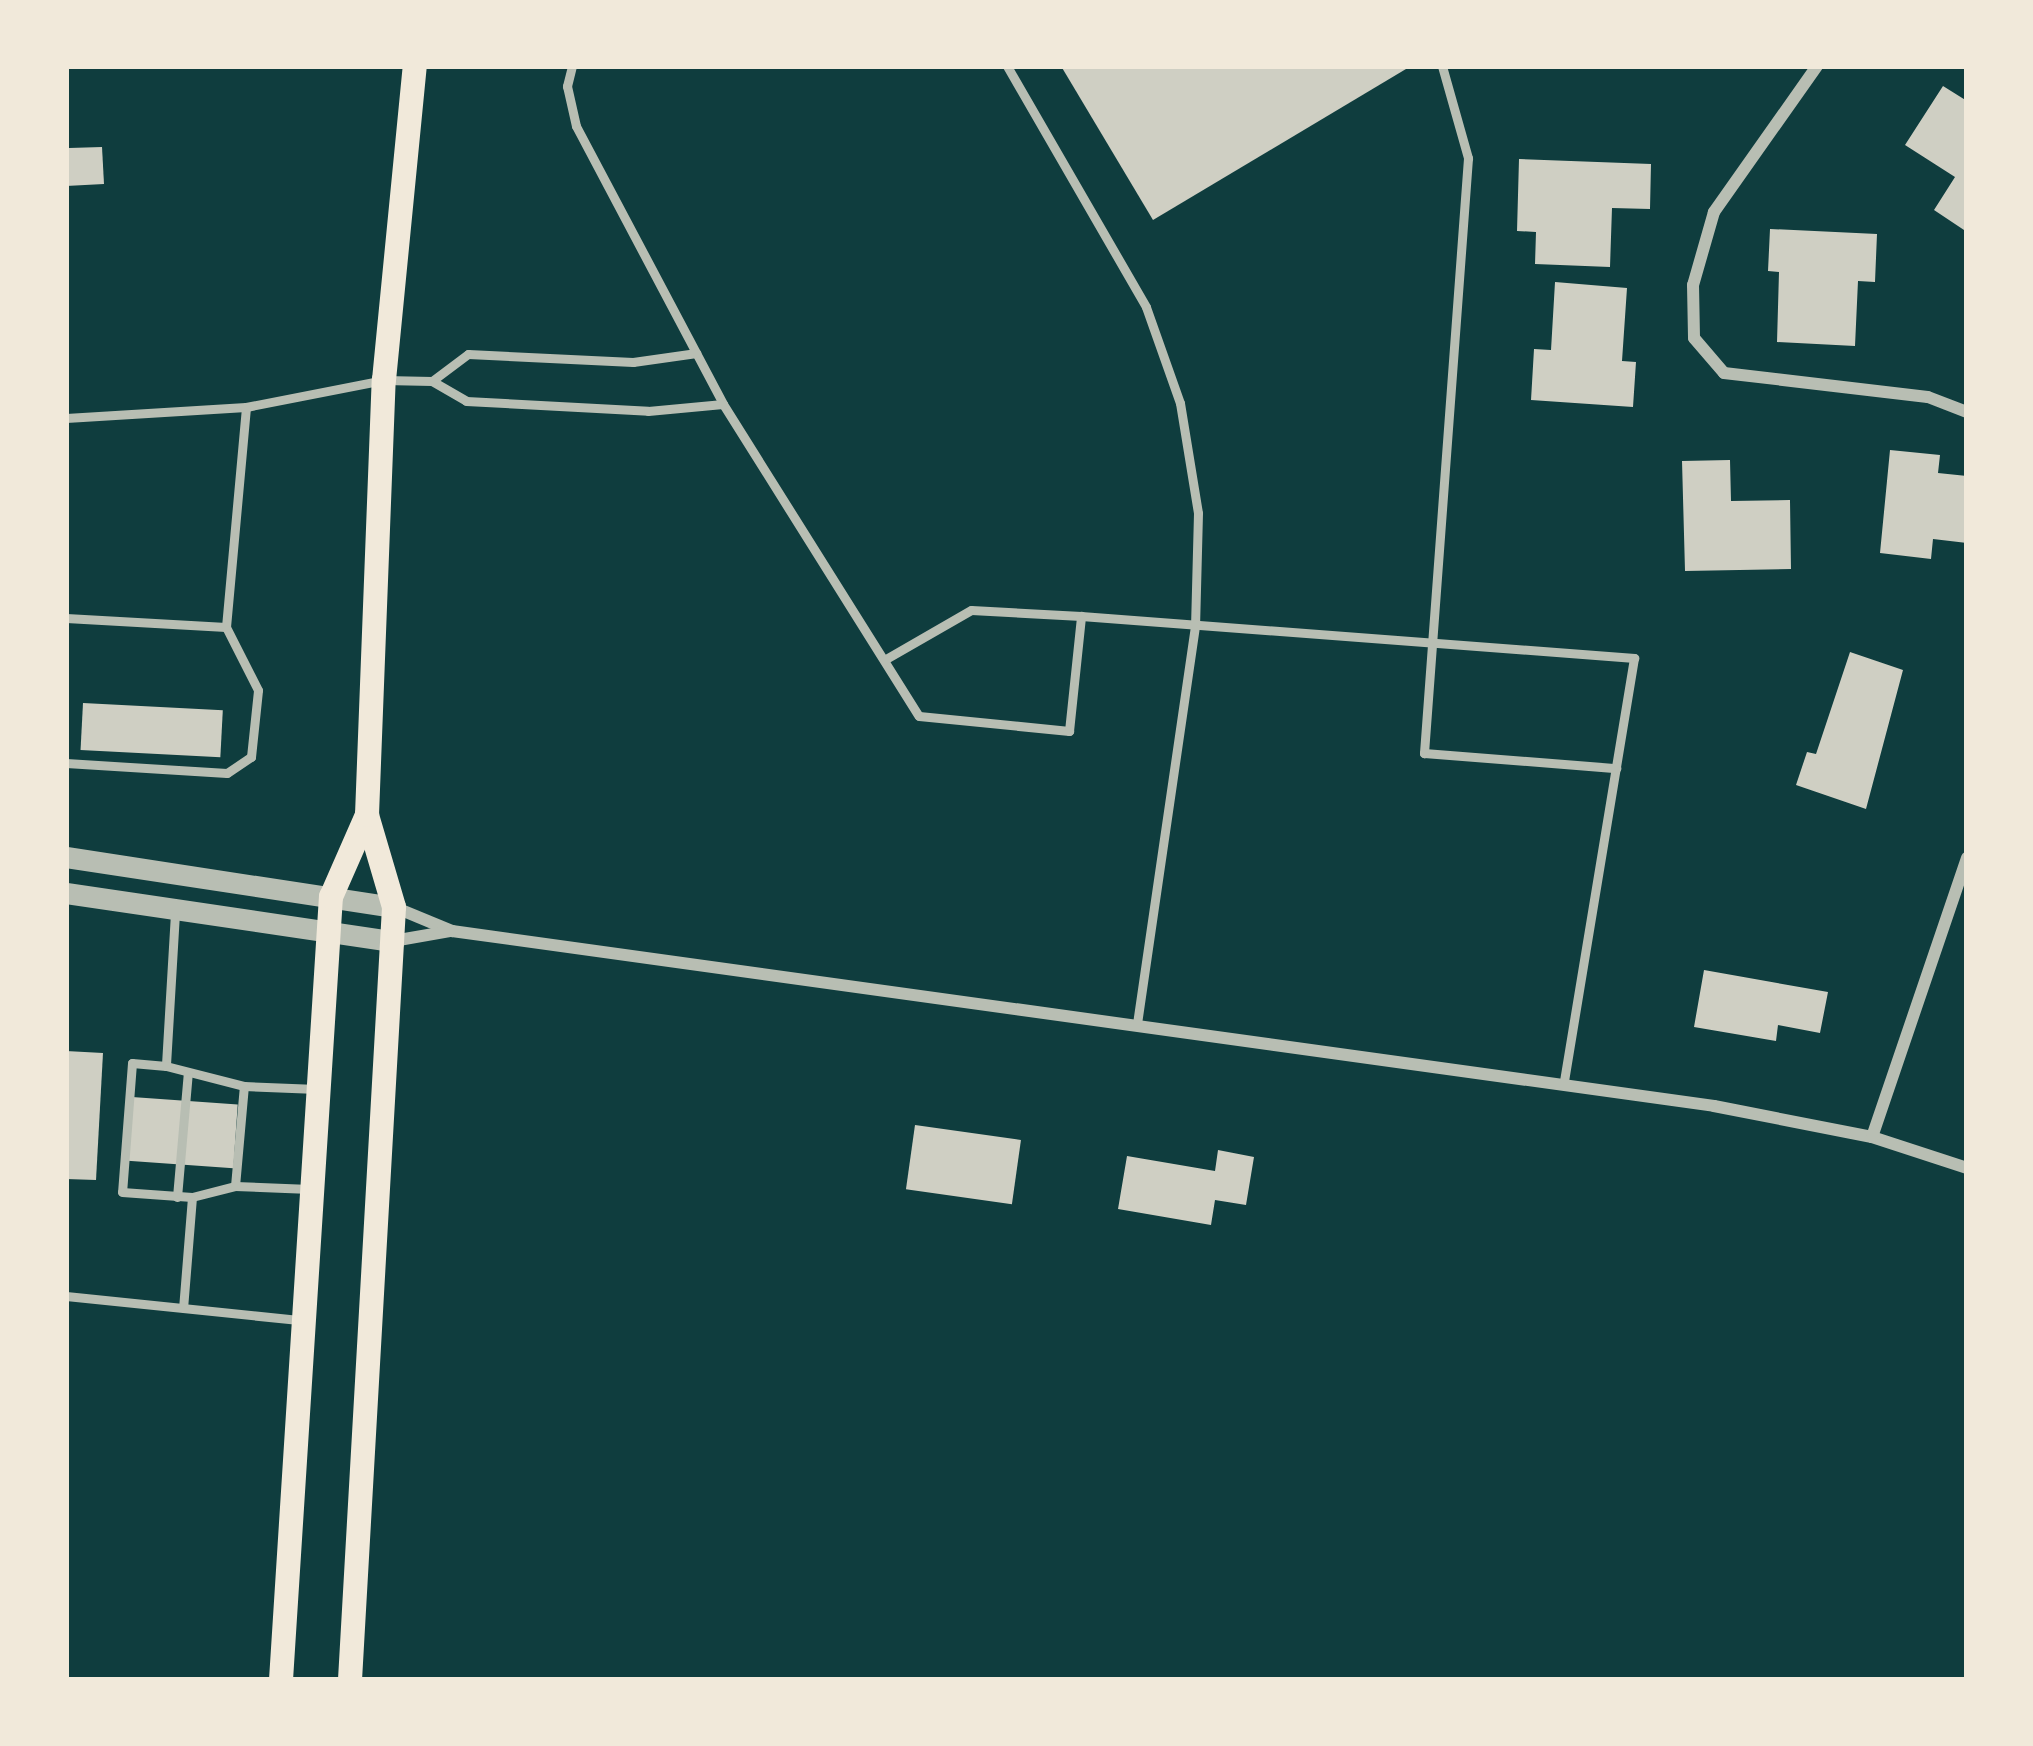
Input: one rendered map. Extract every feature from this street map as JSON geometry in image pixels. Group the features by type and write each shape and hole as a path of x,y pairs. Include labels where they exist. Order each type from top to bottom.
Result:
{"main road":[{"path":"350,1680 394,907 367,815 384,380 415,66"},
{"path":"281,1680 328,932 332,897 367,815"}],"street":[{"path":"1817,66 1714,212 1693,285 1694,338 1724,373 1928,397 1967,412"},
{"path":"66,857 394,907 452,931 1563,1085 1872,1137 1967,1168"},
{"path":"1872,1137 1967,857"},
{"path":"66,893 393,940 452,931"}],"lane":[{"path":"572,66 567,86 575,125 723,404 919,716 1069,731 1081,616"},
{"path":"1006,66 1146,307 1180,403 1198,513 1195,626 1137,1025"},
{"path":"1442,66 1468,158 1424,753 1616,768"},
{"path":"432,381 468,354 633,362 696,353"},
{"path":"66,418 246,407 384,380 432,381 466,401 648,412 723,404"},
{"path":"66,763 226,772 251,757 258,689 226,626 246,407"},
{"path":"884,660 970,610 1634,658 1563,1085"},
{"path":"66,618 226,626"},
{"path":"166,1066 175,910"},
{"path":"310,1190 236,1186 193,1197 122,1192 132,1064 166,1066 244,1086 316,1089"},
{"path":"177,1197 188,1072"},
{"path":"236,1186 244,1086"},
{"path":"183,1308 193,1197"},
{"path":"66,1296 302,1320"}],"building":[{"path":"1061,66 1404,66 1406,69 1153,220"},
{"path":"1943,86 1967,101 1967,232 1934,210 1955,177 1905,145"},
{"path":"102,147 104,184 66,186 69,148"},
{"path":"1519,159 1651,164 1650,209 1612,208 1610,267 1535,264 1536,232 1517,231"},
{"path":"1770,229 1877,234 1875,282 1858,281 1855,346 1777,342 1779,272 1768,271"},
{"path":"1555,282 1627,288 1622,361 1636,362 1633,407 1531,400 1534,349 1551,350"},
{"path":"1890,450 1940,455 1938,473 1967,476 1967,543 1933,539 1931,559 1880,553"},
{"path":"1730,460 1731,501 1790,500 1791,569 1685,571 1682,461"},
{"path":"1850,652 1903,670 1866,809 1796,785 1807,752 1816,754"},
{"path":"83,703 223,710 220,757 81,750"},
{"path":"1704,970 1828,992 1820,1033 1778,1025 1776,1041 1694,1027"},
{"path":"66,1051 103,1053 96,1180 66,1179"},
{"path":"132,1097 238,1104 233,1168 128,1161"},
{"path":"915,1125 1021,1140 1012,1204 906,1189"},
{"path":"1218,1150 1254,1157 1246,1205 1215,1200 1211,1225 1118,1209 1127,1156 1215,1171"}]}
